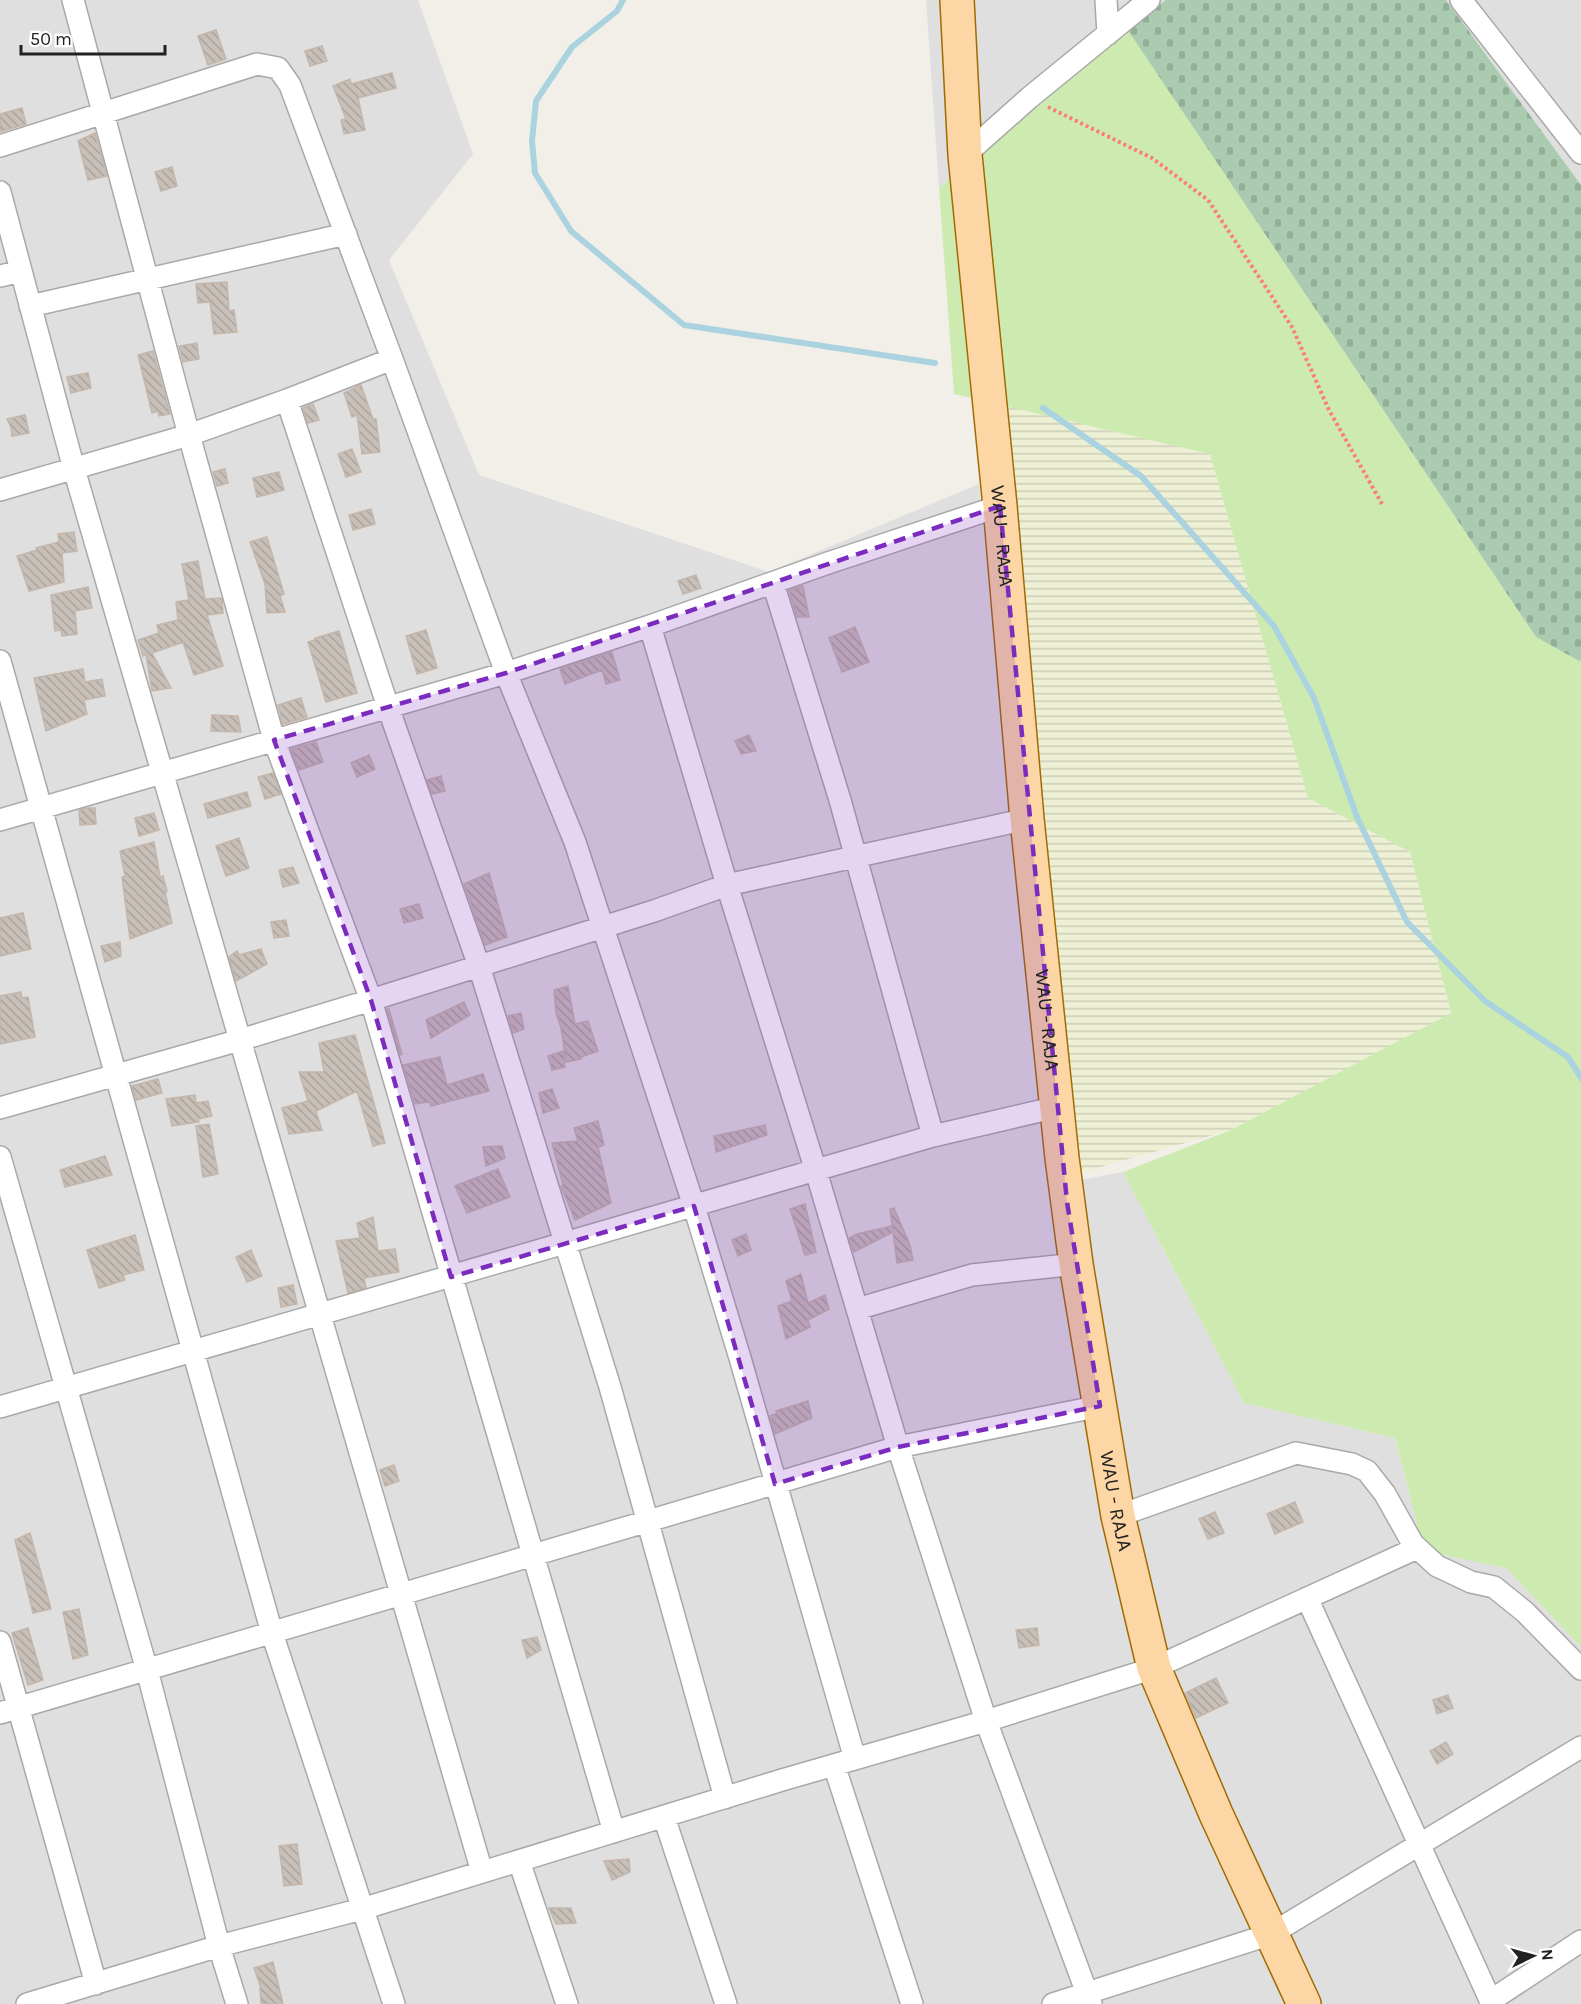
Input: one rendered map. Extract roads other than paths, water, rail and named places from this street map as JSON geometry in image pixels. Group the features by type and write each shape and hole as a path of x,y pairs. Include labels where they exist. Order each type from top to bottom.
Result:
{"main road":[{"name":"WAU - RAJA","path":"957,0 965,155 1000,506 1027,819 1066,1202 1118,1516 1154,1668 1216,1814 1304,2004"}],"street":[{"path":"73,0 189,435 274,740 371,1000 614,1832"},
{"path":"1106,0 1108,34"},
{"path":"965,155 1029,98 1149,0"},
{"path":"1461,0 1581,153"},
{"path":"0,146 257,64 278,68 290,85 393,359 506,673 575,842 694,1206 855,1759"},
{"path":"0,192 74,469 482,1872"},
{"path":"30,306 346,234"},
{"path":"0,276 21,271"},
{"path":"0,490 189,435 393,359"},
{"path":"287,400 388,707 479,966 610,1388 725,1798"},
{"path":"0,820 506,673 1000,506"},
{"path":"773,583 819,728 933,1137"},
{"path":"650,626 727,885 816,1170 897,1447 986,1721 1090,1999"},
{"path":"0,661 272,1633 394,2004"},
{"path":"0,1108 371,1000 727,885 1027,819"},
{"path":"0,1407 816,1170 933,1137 1057,1107"},
{"path":"0,1157 147,1670 219,1946 237,2004"},
{"path":"857,1309 972,1275 1076,1264"},
{"path":"9,1710 897,1447 1100,1406"},
{"path":"1118,1516 1296,1453 1352,1464 1367,1471 1385,1494 1417,1548 1437,1566 1471,1582 1494,1587 1525,1612 1581,1669"},
{"path":"27,2004 60,1999 96,1983 219,1946 362,1909 1154,1668 1417,1548"},
{"path":"1307,1598 1491,2002 1581,1941"},
{"path":"0,1642 9,1710 96,1983"},
{"path":"1053,2004 1090,1999 1271,1934 1581,1747"},
{"path":"834,1765 912,2004"},
{"path":"664,1817 726,2004"},
{"path":"519,1861 567,2004"}],"waterway":[{"path":"623,0 617,11 572,47 536,101 532,141 535,173 571,231 684,325 935,363"},
{"path":"1043,408 1141,476 1274,626 1314,698 1357,817 1407,922 1485,1001 1568,1057 1581,1078"}]}
